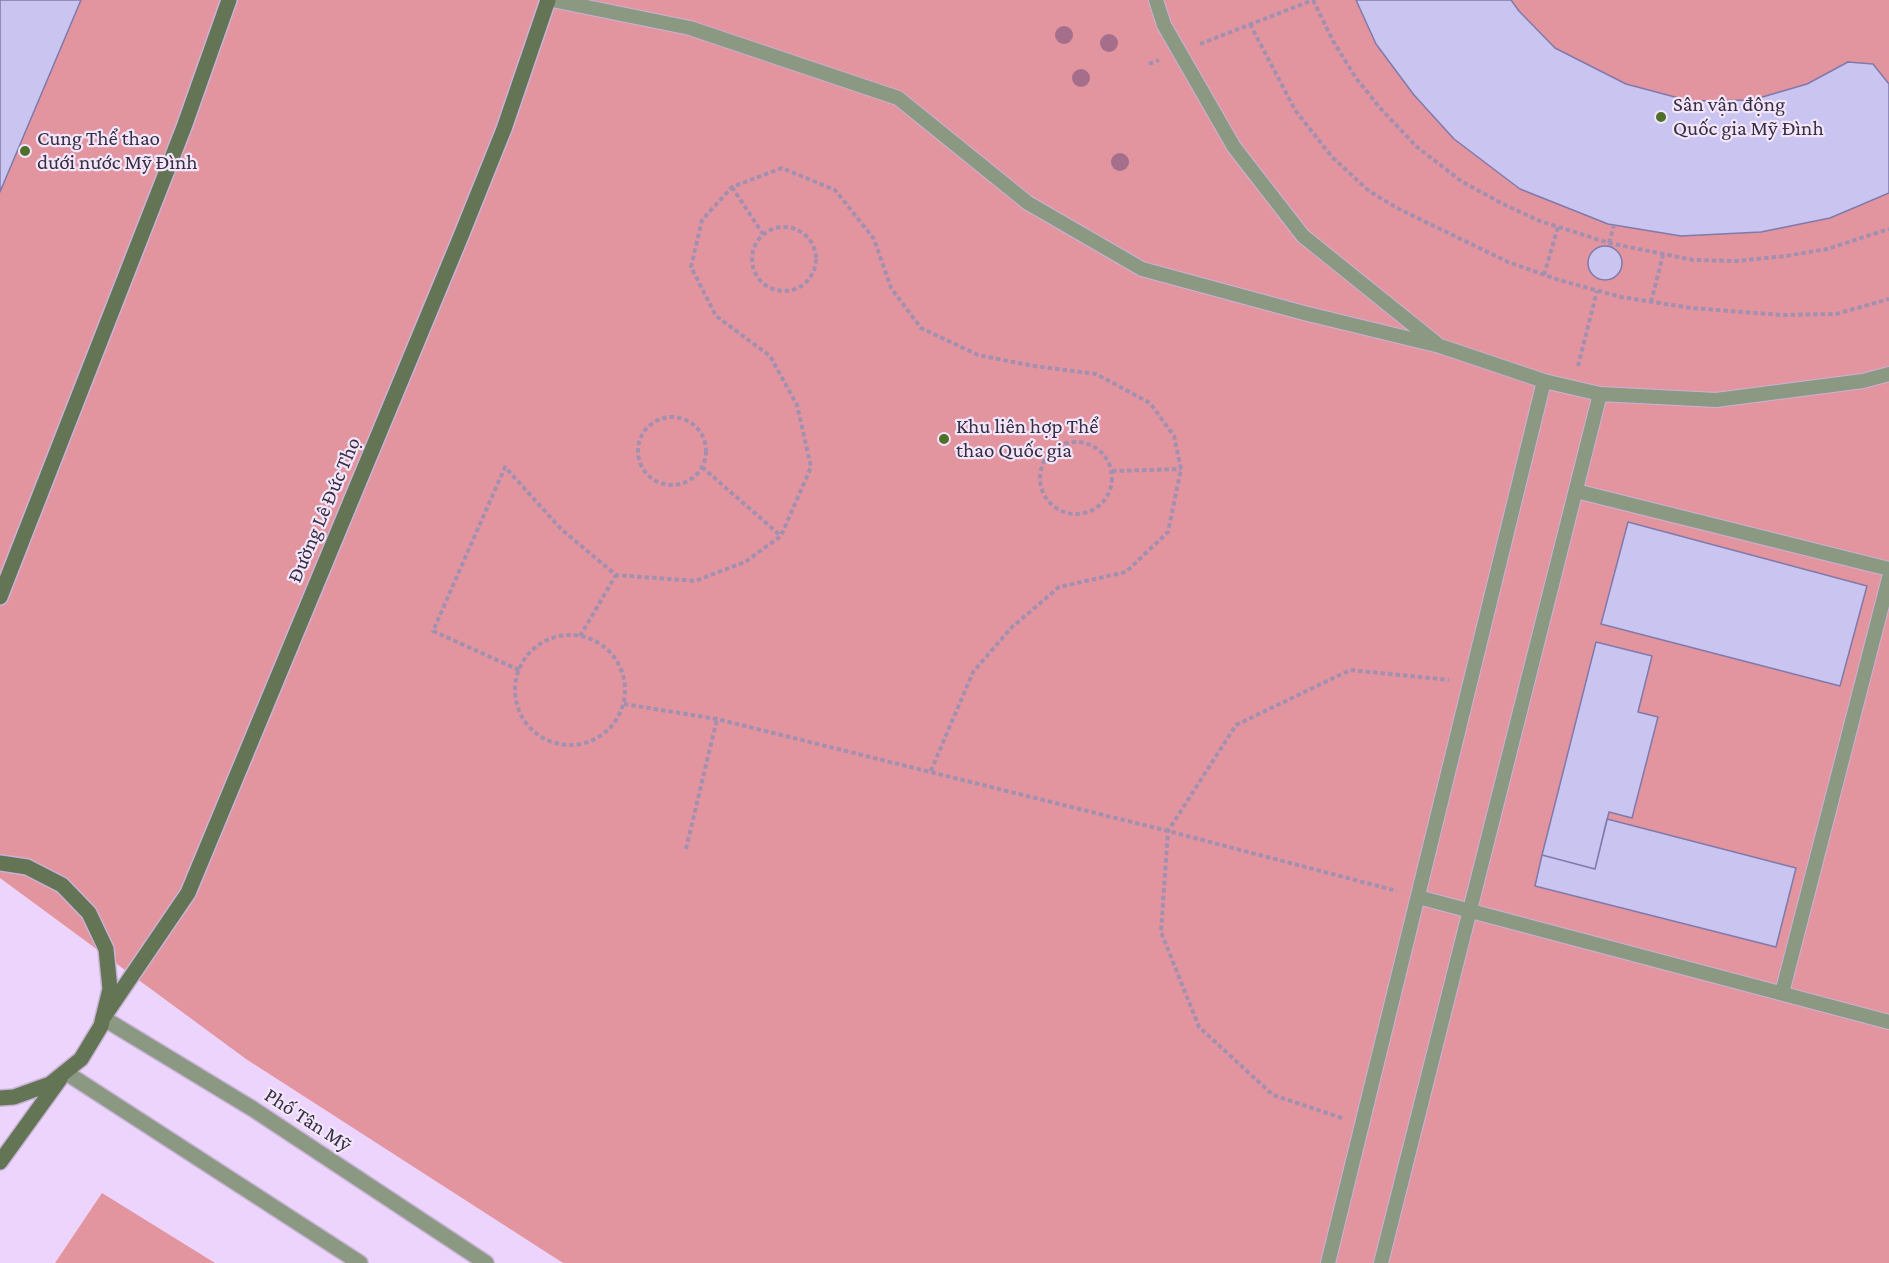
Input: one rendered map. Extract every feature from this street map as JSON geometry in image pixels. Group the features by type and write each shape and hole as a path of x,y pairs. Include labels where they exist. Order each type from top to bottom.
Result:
{"main road":[{"path":"0,597 184,127 229,0"},
{"name":"Đường Lê Đức Thọ","path":"103,1018 188,892 461,236 504,129 550,0"},
{"path":"0,863 27,867 62,885 89,913 106,949 110,988 101,1026 81,1059 50,1084 14,1097 0,1098"},
{"path":"0,1162 65,1072"}],"street":[{"name":"Phố Tân Mỹ","path":"103,1018 253,1109 486,1263"},
{"path":"65,1072 360,1263"}],"lane":[{"path":"550,0 690,28 898,98 1028,203 1142,270 1440,346 1544,381 1600,394 1716,400 1863,381 1889,374"},
{"path":"1156,0 1164,25 1234,147 1304,236 1440,346"},
{"path":"1328,1263 1544,381"},
{"path":"1381,1263 1600,394"},
{"path":"1576,491 1889,569"},
{"path":"1782,993 1889,578"},
{"path":"1418,897 1889,1022"}],"path":[{"path":"1149,64 1313,0 1333,41 1356,78 1381,109 1417,147 1461,181 1540,221 1610,243 1664,255 1694,260 1736,261 1827,249 1889,229"},
{"path":"1250,24 1295,110 1332,157 1369,191 1434,227 1508,262 1597,291 1691,308 1782,315 1836,314 1889,299"},
{"path":"519,670 434,631 505,467 561,529 616,575 695,581 745,562 781,536 811,467 797,405 770,356 716,316 691,267 702,220 732,187 782,168 835,190 873,239 891,288 921,328 978,355 1034,366 1096,374 1150,403 1174,436 1181,469 1168,532 1126,572 1059,587 1011,628 973,672 930,773"},
{"path":"732,187 763,234"},
{"path":"1610,243 1614,225"},
{"path":"782,227 792,228 809,238 814,247 816,267 805,284 784,291 763,284 752,264 752,253 763,234 782,227"},
{"path":"1544,275 1558,227"},
{"path":"1651,302 1664,255"},
{"path":"1584,342 1597,291"},
{"path":"675,417 686,420 702,435 706,456 702,467 695,476 675,485 653,479 639,461 640,439 654,422 675,417"},
{"path":"1070,443 1092,446 1101,452 1112,471 1112,484 1108,496 1100,506 1089,512 1076,514 1064,512 1053,506 1045,496 1040,484 1043,462 1050,453 1070,443"},
{"path":"702,467 781,536"},
{"path":"1112,471 1181,469"},
{"path":"580,636 616,575"},
{"path":"561,636 580,636 597,642 611,654 621,669 626,686 624,704 617,721 605,733 589,742 571,746 553,743 537,735 525,722 517,706 515,688 519,670 529,654 543,642 561,636"},
{"path":"1362,1124 1273,1095 1199,1027 1161,932 1168,831 1236,725 1350,670 1470,682"},
{"path":"624,704 717,719 1168,831 1418,897"},
{"path":"686,849 717,719"}],"shaded area":[{"name":"Khu liên hợp Thể thao Quốc gia","path":"0,0 1889,0 1889,1263 563,1263 246,1059 0,878"},
{"path":"102,1193 215,1263 55,1263"}],"building":[{"path":"0,0 81,0 0,192"},
{"name":"Sân vận động Quốc gia Mỹ Đình","path":"1356,0 1511,0 1555,48 1626,84 1690,101 1752,100 1807,84 1848,62 1873,64 1889,84 1889,193 1830,218 1761,232 1681,236 1608,224 1520,189 1454,139 1414,95 1376,44"},
{"path":"1605,246 1617,251 1622,263 1617,275 1605,280 1593,275 1588,263 1593,251"},
{"path":"1628,522 1867,586 1840,686 1601,624"},
{"path":"1596,642 1652,656 1638,712 1658,717 1632,818 1609,812 1595,869 1542,855"},
{"path":"1607,819 1796,868 1776,947 1535,886 1542,855 1595,869"}],"place":[{"name":"Sân vận động Quốc gia Mỹ Đình","path":"1661,117"},
{"name":"Cung Thể thao dưới nước Mỹ Đình","path":"25,151"},
{"name":"Khu liên hợp Thể thao Quốc gia","path":"944,439"}]}
